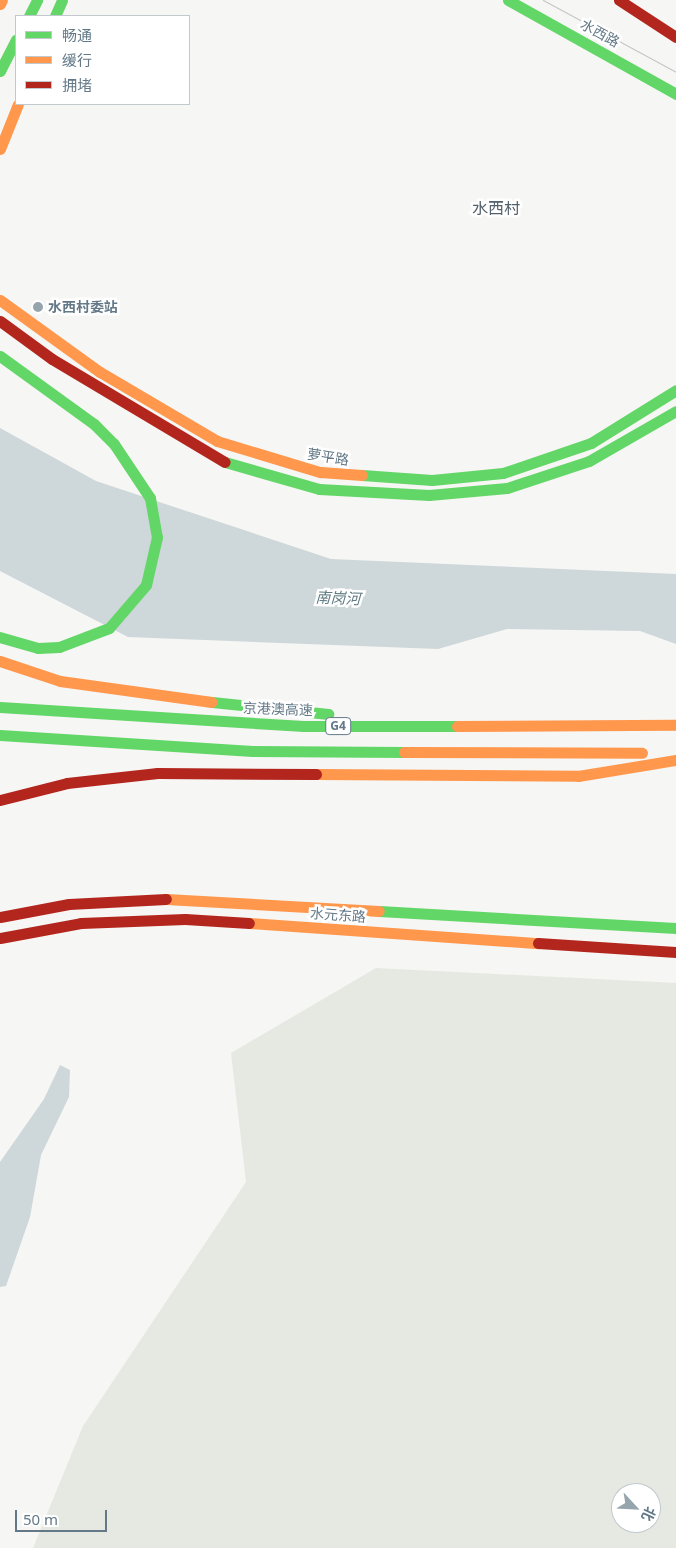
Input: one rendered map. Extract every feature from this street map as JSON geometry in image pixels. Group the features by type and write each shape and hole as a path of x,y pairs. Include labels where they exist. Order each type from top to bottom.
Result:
{"main road":[{"path":"0,4 2,0"},
{"path":"30,15 37,0"},
{"path":"55,15 62,0"},
{"name":"水西路","path":"508,0 676,94"},
{"path":"619,0 676,37"},
{"path":"0,71 15,42"},
{"path":"0,149 18,105"},
{"name":"萝平路","path":"0,300 100,372 216,441 320,472 432,480 503,473 591,443 676,390"},
{"path":"0,321 52,359 221,461 319,488 429,496 508,488 589,460 676,411"},
{"path":"0,356 94,424 114,444 150,498 157,537 146,585 109,628 59,647 31,646 0,637"},
{"path":"0,661 60,681 134,694 289,707 399,727"},
{"name":"京港澳高速","path":"0,707 165,720 399,727 676,725"},
{"name":"G4","path":"0,735 252,750 676,753"},
{"path":"0,800 67,783 157,772 578,776 676,760"},
{"name":"水元东路","path":"0,917 69,904 144,898 676,928"},
{"name":"水元东路","path":"0,938 81,923 185,919 676,952"}],"shaded area":[{"path":"376,968 676,983 676,1548 33,1548 83,1426 246,1182 231,1053"}],"water":[{"name":"南岗河","path":"0,428 96,481 331,559 676,574 676,644 640,631 507,629 438,649 128,637 0,571"},
{"path":"60,1065 70,1070 69,1097 41,1155 30,1217 6,1286 0,1287 0,1162 44,1099"}],"tram line":[{"path":"543,0 676,72"}],"traffic: fast":[{"path":"30,15 37,0"},
{"path":"55,15 62,0"},
{"path":"508,0 676,94"},
{"path":"0,71 15,42"},
{"path":"0,356 94,424 114,444 150,498 157,537 146,585 109,628 59,647 38,648 0,637"},
{"path":"362,475 432,480 503,473 591,443 676,390"},
{"path":"225,462 319,489 429,495 507,488 589,461 676,411"},
{"path":"212,702 328,714"},
{"path":"0,707 303,726 457,726"},
{"path":"0,735 252,751 404,752"},
{"path":"379,911 676,928"}],"traffic: slow":[{"path":"0,4 2,0"},
{"path":"0,149 18,105"},
{"path":"0,300 100,372 217,441 320,472 362,475"},
{"path":"0,661 60,681 212,702"},
{"path":"457,726 676,725"},
{"path":"404,752 642,753"},
{"path":"316,774 578,776 676,760"},
{"path":"166,899 379,911"},
{"path":"249,923 538,943"}],"traffic: jam":[{"path":"619,0 676,37"},
{"path":"0,321 52,359 225,462"},
{"path":"0,800 67,783 157,773 316,774"},
{"path":"0,917 69,904 166,899"},
{"path":"0,938 81,923 185,919 249,923"},
{"path":"538,943 676,952"}],"place":[{"name":"水西村委站","path":"38,307"}],"district":[{"name":"水西村","path":"496,208"}]}
